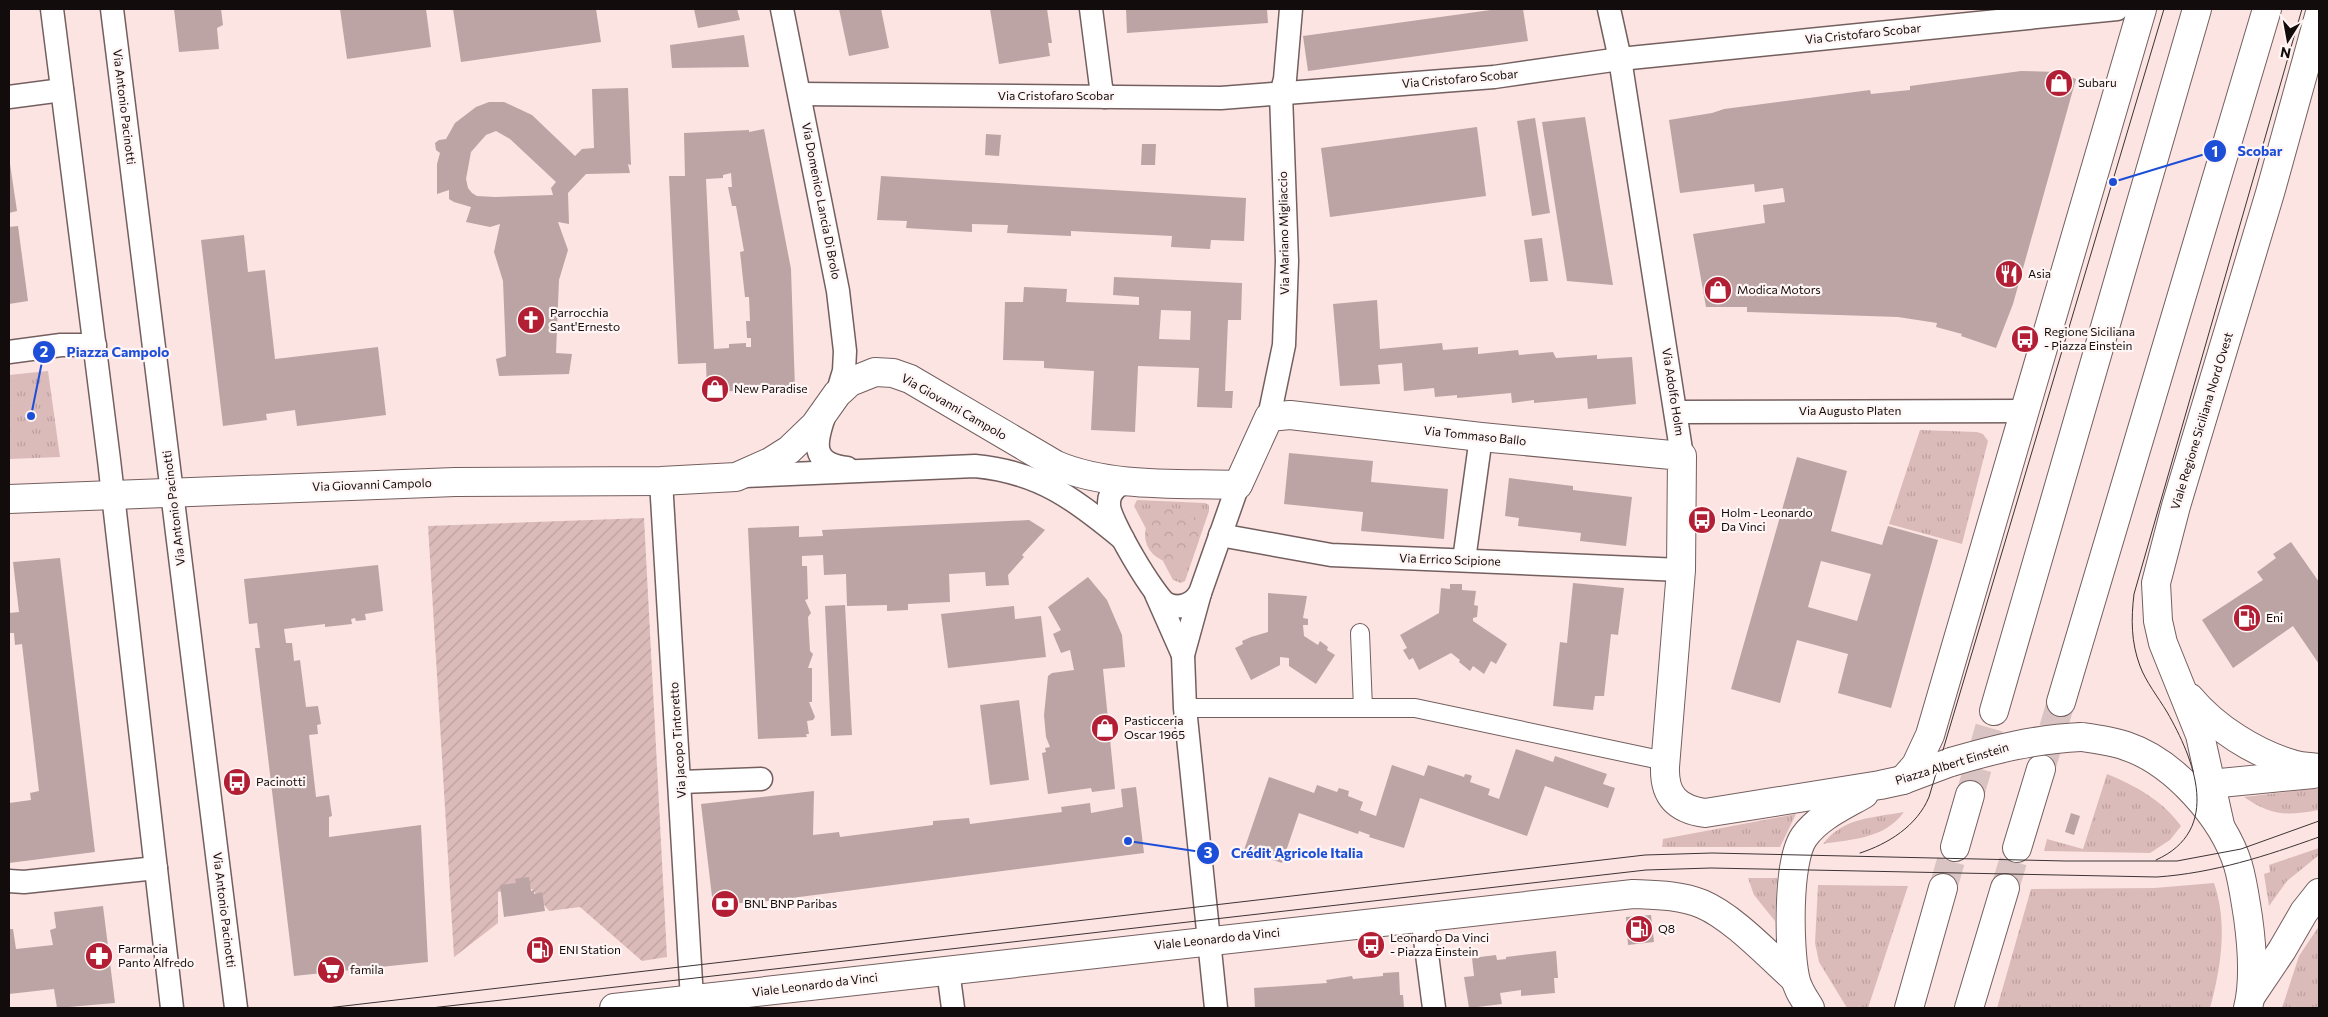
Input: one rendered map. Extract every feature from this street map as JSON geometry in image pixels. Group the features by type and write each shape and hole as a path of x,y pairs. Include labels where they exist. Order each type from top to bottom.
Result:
{"street":[{"path":"52,9 95,345 172,1008"},
{"name":"Via Antonio Pacinotti","path":"112,9 236,1008"},
{"name":"Via Domenico Lancia Di Brolo","path":"782,9 838,291 845,351 844,371 816,441 821,457 835,467 874,470"},
{"path":"1091,9 1101,87 1106,97"},
{"name":"Via Mariano Migliaccio","path":"1238,485 1269,417 1284,345 1287,261 1281,94 1285,79 1291,9"},
{"name":"Via Adolfo Holm","path":"1609,9 1620,59 1682,456 1681,570 1665,771"},
{"name":"Via Cristofaro Scobar","path":"800,94 1221,98 1494,78 1620,59 2118,9"},
{"path":"1892,783 1916,766 1930,735 2142,9"},
{"path":"1994,711 2197,9"},
{"path":"2061,702 2267,9"},
{"name":"Viale Regione Siciliana Nord Ovest","path":"2250,1002 2251,934 2242,880 2233,851 2199,786 2200,735 2163,643 2158,621 2156,583 2161,560 2270,193 2319,16"},
{"path":"9,97 62,90"},
{"path":"9,352 61,345 95,345"},
{"name":"Via Giovanni Campolo","path":"736,477 770,462 789,450 815,425 850,382 867,374 884,372 902,376 1051,475"},
{"name":"Via Augusto Platen","path":"1676,412 2025,411"},
{"name":"Via Tommaso Ballo","path":"1269,417 1290,415 1481,437 1682,456"},
{"path":"1464,560 1481,437"},
{"name":"Via Giovanni Campolo","path":"9,499 455,482 661,481 974,466 1051,475"},
{"path":"1051,475 1133,481 1238,485 1200,593 1183,655 1185,708 1216,1008"},
{"path":"1051,475 1070,497 1122,538"},
{"name":"Via Jacopo Tintoretto","path":"661,481 681,782 692,999"},
{"path":"1133,481 1118,486 1110,498 1111,514 1122,538 1156,593 1183,655"},
{"name":"Via Errico Scipione","path":"1220,536 1331,555 1681,570"},
{"path":"1156,593 1167,604 1182,606 1189,604 1200,593"},
{"path":"1360,633 1363,708"},
{"path":"2178,684 2212,721 2261,752 2294,765 2319,768"},
{"path":"1185,708 1414,708 1665,771"},
{"name":"Piazza Albert Einstein","path":"1802,996 1791,916 1795,870 1800,844 1805,836 1824,818 1892,783 2004,746 2048,738 2081,737 2127,746 2199,786"},
{"path":"2017,848 2040,770"},
{"name":"Piazza Albert Einstein","path":"1665,771 1673,799 1682,807 1693,812 1705,813 1892,783"},
{"path":"2199,786 2319,773"},
{"path":"681,782 761,779"},
{"path":"1955,847 1970,795"},
{"path":"9,882 156,868"},
{"path":"1909,1008 1943,888"},
{"path":"1969,1008 2005,888"},
{"path":"2250,1002 2304,912 2319,893"},
{"name":"Viale Leonardo da Vinci","path":"622,1008 1208,940 1633,894 1675,896 1702,904 1727,919 1802,996"},
{"path":"1422,916 1434,1008"},
{"path":"948,970 953,1008"}],"green space":[{"path":"48,371 60,457 9,459 9,375"},
{"path":"1920,430 1977,432 1983,434 1988,441 1962,544 1889,524"},
{"path":"1137,500 1205,503 1209,505 1209,511 1185,581 1181,583 1173,580 1134,506"},
{"path":"1167,508 1177,508 1187,512 1195,520 1199,535 1195,550 1187,558 1177,562 1167,562 1157,558 1149,550 1145,540 1145,530 1149,520 1157,512"},
{"path":"644,518 667,957 642,961 580,907 549,911 532,889 498,892 498,923 454,957 428,526"},
{"path":"2107,774 2148,795 2174,817 2181,826 2170,840 2150,853 2044,851 2047,839 2083,849"},
{"path":"2319,788 2319,810 2298,813 2288,814 2271,811 2244,797"},
{"path":"1904,812 1887,828 1877,833 1857,839 1823,844 1840,828 1859,820"},
{"path":"1796,814 1780,847 1662,847 1663,839"},
{"path":"2319,848 2319,855 2287,881 2269,906 2264,874 2270,872 2269,865"},
{"path":"1748,878 1777,878 1775,921 1754,895"},
{"path":"2214,883 2221,914 2222,930 2220,961 2210,1008 1997,1008 2031,889 2154,888"},
{"path":"1818,885 1908,886 1868,1008 1847,1008 1819,962 1815,943"},
{"path":"2319,926 2319,1008 2282,1008 2299,956"}],"building":[{"path":"174,9 221,9 223,25 217,28 219,49 179,52"},
{"path":"340,9 426,9 431,47 347,59"},
{"path":"453,9 596,9 601,42 461,62"},
{"path":"694,9 737,9 740,20 698,28"},
{"path":"839,9 881,9 889,48 849,56"},
{"path":"990,9 1047,9 1052,43 1048,43 1050,56 999,64"},
{"path":"1126,9 1267,9 1268,23 1127,33"},
{"path":"1498,9 1523,9 1528,41 1308,71 1303,36"},
{"path":"744,35 749,67 672,68 670,45"},
{"path":"2021,71 2057,72 2076,79 2013,304 1996,348 1961,336 1962,334 1936,327 1937,323 1898,317 1747,312 1747,307 1706,307 1693,234 1765,223 1763,205 1785,202 1783,188 1755,192 1754,184 1680,193 1669,120 1712,113 1724,109 1870,90 1871,94 1910,90 1910,86"},
{"path":"628,88 631,165 628,164 630,173 586,174 568,193 569,224 558,222 568,250 559,280 556,353 572,354 569,374 499,376 496,359 506,356 503,281 494,252 500,224 490,227 466,222 471,207 449,199 449,190 437,194 437,164 440,153 436,150 435,143 446,139 455,123 476,107 489,102 504,102 532,115 575,156 582,149 594,148 592,89","holes":["496,131 510,139 556,182 551,188 553,195 477,196 468,188 466,179 471,152 486,135"]},
{"path":"1585,117 1613,285 1567,281 1542,122"},
{"path":"1535,118 1550,213 1532,216 1517,121"},
{"path":"1477,127 1486,196 1330,217 1321,148"},
{"path":"764,129 791,269 795,389 707,392 706,363 678,364 669,176 685,176 684,133 749,130 749,132","holes":["731,173 732,187 728,187 732,206 736,206 744,251 740,252 745,297 749,297 750,321 746,321 747,338 751,338 751,347 746,347 746,343 729,344 729,348 714,349 706,179 723,178 723,175"]},
{"path":"986,134 1001,135 999,156 985,155"},
{"path":"1142,144 1156,144 1155,165 1141,165"},
{"path":"9,157 17,211 9,213"},
{"path":"881,176 1246,198 1244,241 1211,240 1210,249 1171,247 1172,236 1071,231 1071,236 1007,233 1008,225 972,224 972,232 906,228 907,221 877,220"},
{"path":"18,226 28,301 9,304 9,227"},
{"path":"244,235 248,272 265,270 275,359 378,347 386,415 297,426 295,410 266,414 267,420 223,426 201,240"},
{"path":"1542,238 1548,281 1530,282 1524,240"},
{"path":"1114,277 1242,283 1241,320 1228,320 1225,391 1233,391 1232,408 1197,407 1199,368 1138,366 1135,432 1091,430 1094,371 1044,368 1044,361 1003,360 1005,302 1023,302 1024,287 1067,289 1066,302 1139,305 1139,297 1113,295","holes":["1161,310 1191,311 1190,340 1159,339"]},
{"path":"1377,300 1380,349 1442,343 1443,350 1478,347 1478,354 1518,350 1519,355 1553,352 1556,358 1597,355 1597,359 1632,357 1636,404 1588,409 1587,398 1534,403 1534,400 1512,403 1511,393 1457,398 1457,395 1435,397 1434,388 1404,391 1402,363 1378,365 1380,384 1340,386 1333,304"},
{"path":"1289,453 1373,461 1371,482 1448,489 1444,539 1361,531 1363,512 1284,504"},
{"path":"1797,457 1847,471 1831,531 1882,545 1888,526 1938,540 1891,708 1838,693 1848,654 1797,640 1780,703 1731,689","holes":["1821,561 1871,574 1857,621 1808,607"]},
{"path":"1509,478 1573,486 1573,490 1632,497 1626,546 1580,541 1581,533 1518,526 1519,518 1505,516"},
{"path":"1029,520 1045,530 1022,555 1024,557 1008,575 1009,585 986,586 985,572 949,574 950,602 908,604 908,610 887,611 887,605 847,606 846,574 824,575 823,555 802,556 802,566 807,566 808,599 805,600 811,613 808,617 810,651 813,654 808,668 812,668 812,702 809,702 815,717 813,720 807,721 809,734 806,734 807,737 758,739 748,528 799,526 799,537 823,536 822,530"},
{"path":"2291,542 2319,582 2319,664 2293,626 2233,668 2202,620 2263,580 2257,572 2276,558 2273,554"},
{"path":"60,558 95,852 9,863 9,803 31,800 30,793 39,791 22,644 15,645 14,633 9,633 9,613 19,612 13,562"},
{"path":"378,565 383,611 365,614 366,620 356,621 355,618 351,619 352,624 325,627 325,624 284,629 286,643 292,643 294,661 300,660 306,707 318,706 321,724 317,725 318,734 309,735 316,797 329,795 332,816 329,817 329,837 421,825 428,962 294,976 255,648 260,648 257,623 249,624 244,579"},
{"path":"1088,577 1107,600 1122,635 1125,667 1103,669 1115,789 1092,792 1091,788 1048,794 1042,753 1046,752 1045,748 1050,747 1046,737 1044,715 1048,676 1052,673 1074,670 1070,650 1061,653 1053,634 1061,630 1048,607"},
{"path":"1573,583 1624,588 1618,635 1611,634 1604,696 1595,696 1593,710 1553,706 1560,642 1567,643"},
{"path":"1450,584 1462,584 1462,590 1476,591 1474,605 1478,606 1477,617 1473,618 1473,621 1507,644 1496,664 1491,661 1484,674 1473,666 1470,671 1451,653 1419,670 1413,658 1409,660 1403,650 1407,648 1400,635 1439,613 1441,588 1450,589"},
{"path":"1268,593 1307,596 1303,618 1308,619 1308,625 1303,625 1304,636 1318,645 1320,641 1328,647 1327,650 1335,655 1316,684 1289,666 1289,658 1280,657 1280,665 1251,680 1235,648 1243,644 1242,641 1268,632"},
{"path":"845,605 852,735 831,736 825,606"},
{"path":"1014,606 1015,619 1041,616 1046,657 948,668 941,614"},
{"path":"1019,700 1029,780 990,785 980,705"},
{"path":"1516,749 1553,762 1555,756 1607,774 1603,784 1615,788 1608,808 1545,786 1527,836 1420,798 1404,848 1369,837 1370,835 1359,831 1358,834 1299,813 1282,863 1244,850 1269,777 1314,793 1317,785 1337,792 1339,788 1349,791 1348,796 1363,802 1360,810 1376,816 1392,765 1424,776 1428,765 1464,777 1465,774 1470,775 1472,776 1470,782 1490,789 1488,795 1499,799"},
{"path":"1136,787 1144,853 768,901 713,905 701,804 814,791 813,835 839,832 840,837 933,825 933,821 969,818 970,824 1062,812 1061,807 1090,803 1091,813 1123,807 1121,789"},
{"path":"2071,813 2080,816 2074,835 2065,832"},
{"path":"529,877 531,891 534,890 534,894 542,892 545,911 504,917 500,885 516,883 515,879"},
{"path":"103,906 115,1003 57,1008 54,989 9,994 9,929 13,929 16,949 53,945 50,930 56,928 54,912"},
{"path":"1651,915 1654,942 1628,945 1626,917"},
{"path":"1556,951 1558,978 1554,978 1555,993 1521,996 1521,990 1500,993 1502,1004 1469,1008 1464,977 1474,976 1472,958 1496,955 1497,960 1506,959 1506,957"},
{"path":"1399,972 1400,995 1403,995 1404,1008 1255,1008 1254,988 1327,983 1326,980 1352,976 1353,979 1383,976 1383,973"}],"tunnel":[{"path":"2041,769 2061,702"},
{"path":"1970,795 1994,711"},
{"path":"1943,888 1955,847"},
{"path":"2005,888 2017,848"}],"tram line":[{"path":"1860,853 1881,845 1909,825 1917,817 1929,797 2164,9"},
{"path":"2156,860 2177,847 2190,831 2196,812 2197,792 2186,751 2167,712 2145,678 2137,657 2132,630 2134,594 2302,9"},
{"path":"327,1008 1645,855 1712,853 2066,861 2177,861 2241,849 2319,821"},
{"path":"431,1008 1646,870 1711,868 2157,877 2199,872 2240,863 2319,837"}],"place":[{"name":"Subaru","path":"2059,83"},
{"name":"Scobar","path":"2113,182"},
{"name":"Asia","path":"2009,274"},
{"name":"Modica Motors","path":"1718,290"},
{"name":"Parrocchia Sant'Ernesto","path":"531,320"},
{"name":"Regione Siciliana - Piazza Einstein","path":"2025,339"},
{"name":"New Paradise","path":"715,389"},
{"name":"Piazza Campolo","path":"31,416"},
{"name":"Holm - Leonardo Da Vinci","path":"1702,520"},
{"name":"Eni","path":"2247,618"},
{"name":"Pasticceria Oscar 1965","path":"1105,728"},
{"name":"Pacinotti","path":"237,782"},
{"name":"Crédit Agricole Italia","path":"1128,841"},
{"name":"BNL BNP Paribas","path":"725,904"},
{"name":"Q8","path":"1639,929"},
{"name":"Leonardo Da Vinci - Piazza Einstein","path":"1371,945"},
{"name":"ENI Station","path":"540,950"},
{"name":"Farmacia Panto Alfredo","path":"99,956"},
{"name":"famila","path":"331,970"}]}
